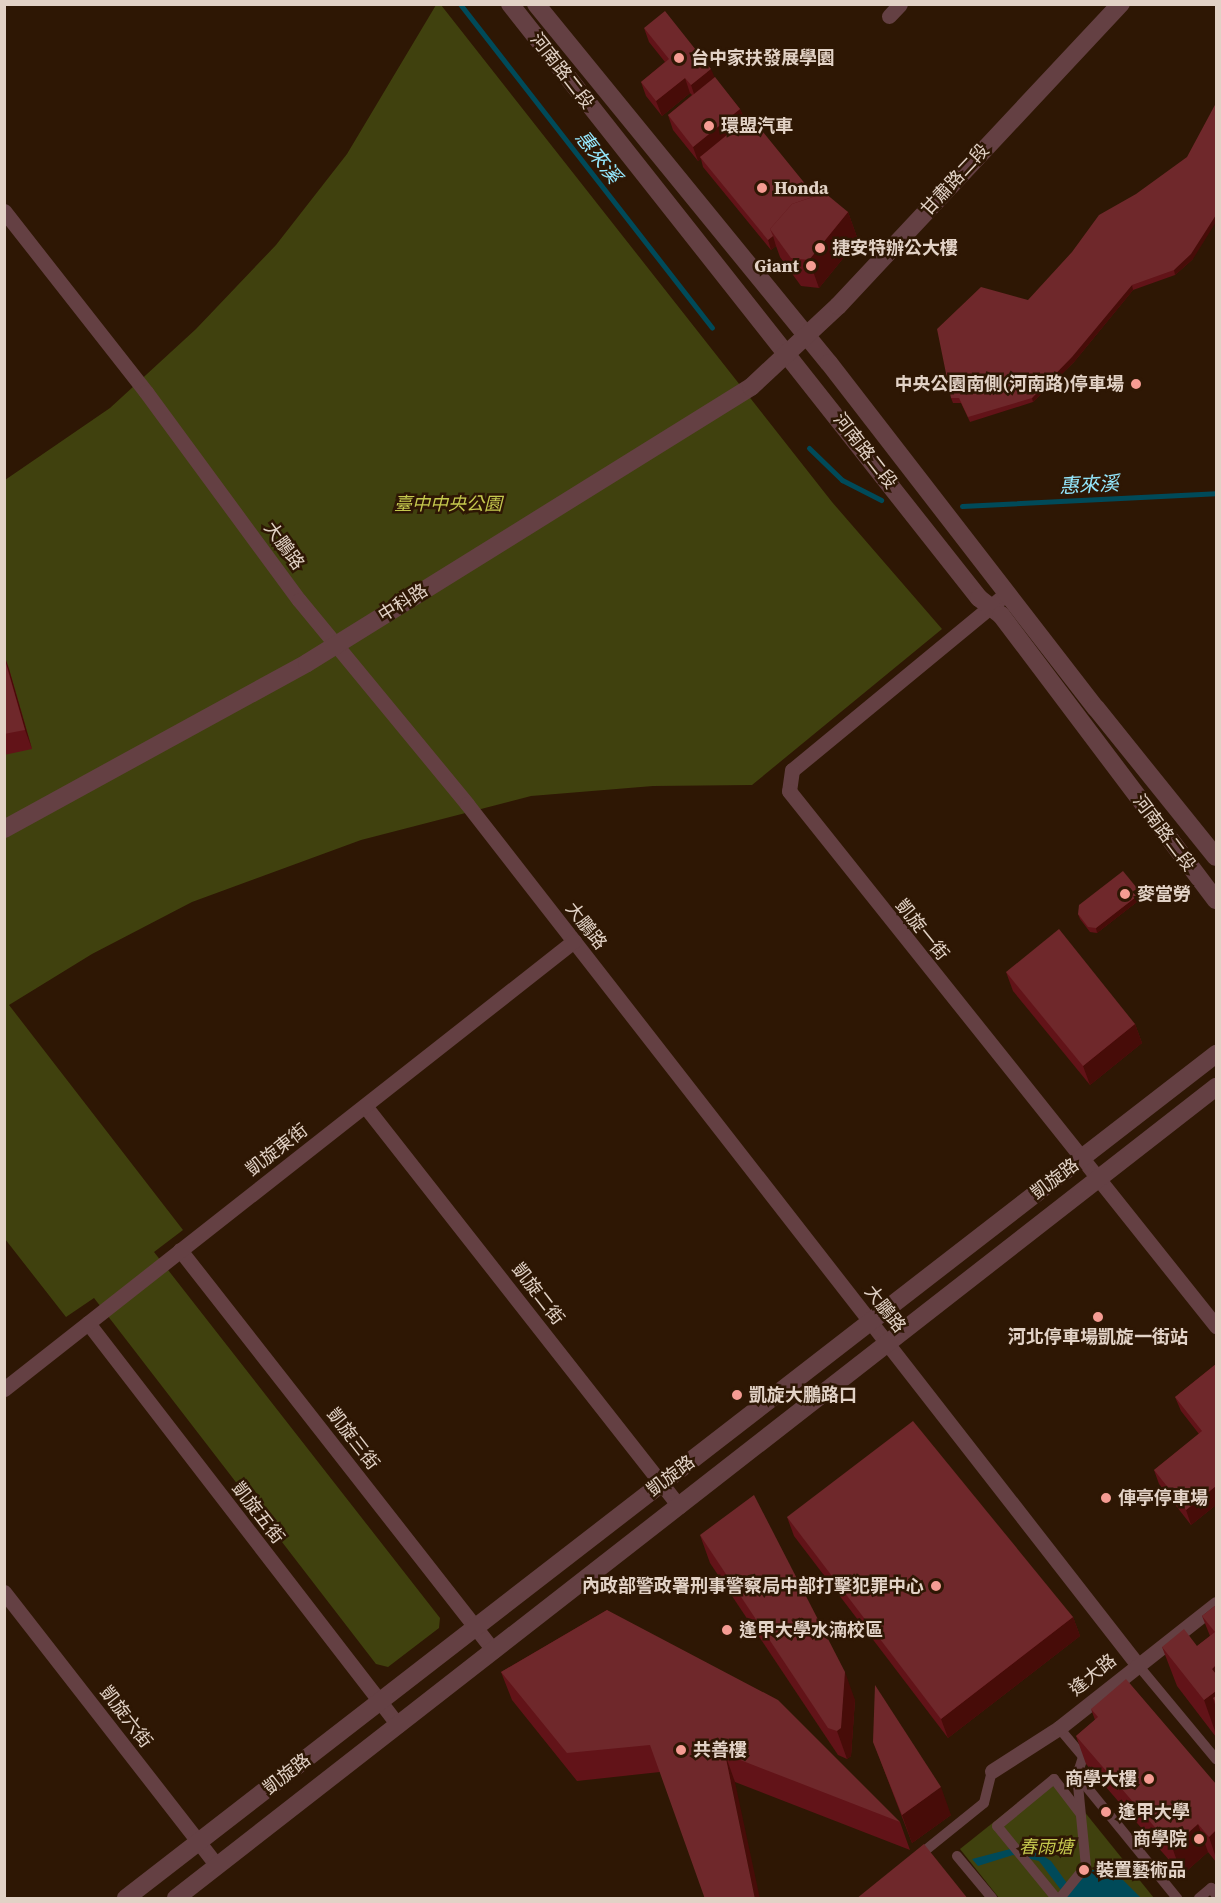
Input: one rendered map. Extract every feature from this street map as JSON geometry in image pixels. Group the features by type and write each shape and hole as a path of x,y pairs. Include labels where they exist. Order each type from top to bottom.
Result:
{"street":[{"name":"河南路二段","path":"510,4 979,598 990,606 1216,900"},
{"name":"河南路二段","path":"536,4 807,336 1007,593 1214,848"},
{"path":"889,16 900,4"},
{"name":"甘肅路二段","path":"788,354 1121,4"},
{"name":"大鵬路","path":"4,211 336,645 574,941 1137,1664"},
{"name":"中科路","path":"4,829 336,645 751,387 788,354"},
{"name":"凱旋一街","path":"1007,593 792,770 789,791 1081,1160 1216,1326"},
{"name":"凱旋東街","path":"4,1389 574,941"},
{"name":"凱旋路","path":"126,1899 1216,1054"},
{"name":"凱旋路","path":"176,1899 1216,1087"},
{"name":"凱旋二街","path":"364,1106 679,1506"},
{"name":"凱旋三街","path":"180,1250 494,1652"},
{"name":"凱旋五街","path":"88,1323 398,1725"},
{"name":"凱旋六街","path":"4,1592 217,1866"},
{"name":"逢大路","path":"992,1771 1059,1728 1137,1664 1216,1604"},
{"path":"1137,1664 1216,1759"},
{"path":"1059,1728 1083,1757 1077,1775 1087,1868 1062,1894 1022,1857 997,1826 1054,1779 1080,1813"},
{"path":"911,1862 984,1803 992,1771"},
{"path":"1077,1775 1177,1899"},
{"path":"957,1856 992,1899"},
{"path":"1198,1899 1211,1888 1216,1895"}],"green space":[{"name":"臺中中央公園","path":"436,5 441,5 832,502 942,629 752,785 653,786 531,796 361,840 192,902 92,954 9,1005 183,1230 154,1252 440,1618 439,1628 388,1667 376,1664 94,1298 66,1317 5,1239 5,480 110,408 196,329 276,245 347,154"},
{"name":"春雨塘","path":"1054,1774 1154,1898 999,1898 960,1849"}],"water":[{"name":"春雨塘","path":"1026,1845 1051,1861 1072,1890 1088,1872 1107,1864 1141,1898 1067,1898 1039,1861 1013,1855 978,1866 972,1859"}],"building":[{"path":"665,11 711,69 691,85 685,78 656,101 641,82 669,59 644,28"},
{"path":"715,77 740,109 693,147 668,115"},
{"path":"1216,103 1216,215 1191,254 1174,270 1132,285 1072,357 1032,398 968,417 959,398 951,398 937,329 981,287 1028,300 1072,252 1099,215 1136,194 1187,157"},
{"name":"Honda","path":"750,116 815,196 792,204 770,229 773,236 768,240 700,157"},
{"path":"825,193 848,212 809,260 791,258 770,229 792,204"},
{"path":"4,657 25,730 4,734"},
{"path":"1123,871 1141,893 1096,928 1088,927 1078,914 1079,905"},
{"path":"1059,929 1135,1024 1083,1066 1006,972"},
{"path":"1216,1364 1216,1486 1186,1510 1154,1470 1202,1431 1175,1397"},
{"name":"內政部警政署刑事警察局中部打擊犯罪中心","path":"913,1421 1073,1617 941,1719 787,1517"},
{"path":"754,1495 845,1672 841,1728 837,1731 828,1728 700,1535"},
{"path":"1216,1605 1216,1665 1212,1669 1216,1674 1216,1691 1204,1700 1162,1647 1184,1629 1197,1646 1215,1632 1202,1616"},
{"name":"共善樓","path":"607,1610 778,1700 900,1822 725,1754 755,1899 705,1899 650,1745 567,1753 501,1672"},
{"name":"商學大樓","path":"1126,1679 1216,1784 1216,1830 1209,1837 1198,1824 1172,1847 1076,1736 1098,1717 1091,1709"},
{"path":"875,1685 941,1787 902,1815 873,1742"},
{"path":"924,1844 968,1899 856,1899"}],"waterway":[{"name":"惠來溪","path":"460,4 712,328"},
{"name":"惠來溪","path":"809,448 842,480 881,500"},
{"name":"惠來溪","path":"962,506 1216,493"}],"place":[{"name":"台中家扶發展學園","path":"679,58"},
{"name":"環盟汽車","path":"709,126"},
{"name":"Honda","path":"762,188"},
{"name":"捷安特辦公大樓","path":"820,248"},
{"name":"Giant","path":"811,266"},
{"name":"中央公園南側(河南路)停車場","path":"1136,384"},
{"name":"麥當勞","path":"1125,894"},
{"name":"河北停車場凱旋一街站","path":"1098,1317"},
{"name":"凱旋大鵬路口","path":"737,1395"},
{"name":"俥亭停車場","path":"1106,1498"},
{"name":"內政部警政署刑事警察局中部打擊犯罪中心","path":"936,1586"},
{"name":"逢甲大學水湳校區","path":"727,1630"},
{"name":"共善樓","path":"681,1750"},
{"name":"商學大樓","path":"1149,1779"},
{"name":"逢甲大學","path":"1106,1812"},
{"name":"商學院","path":"1199,1839"},
{"name":"裝置藝術品","path":"1084,1870"}]}
